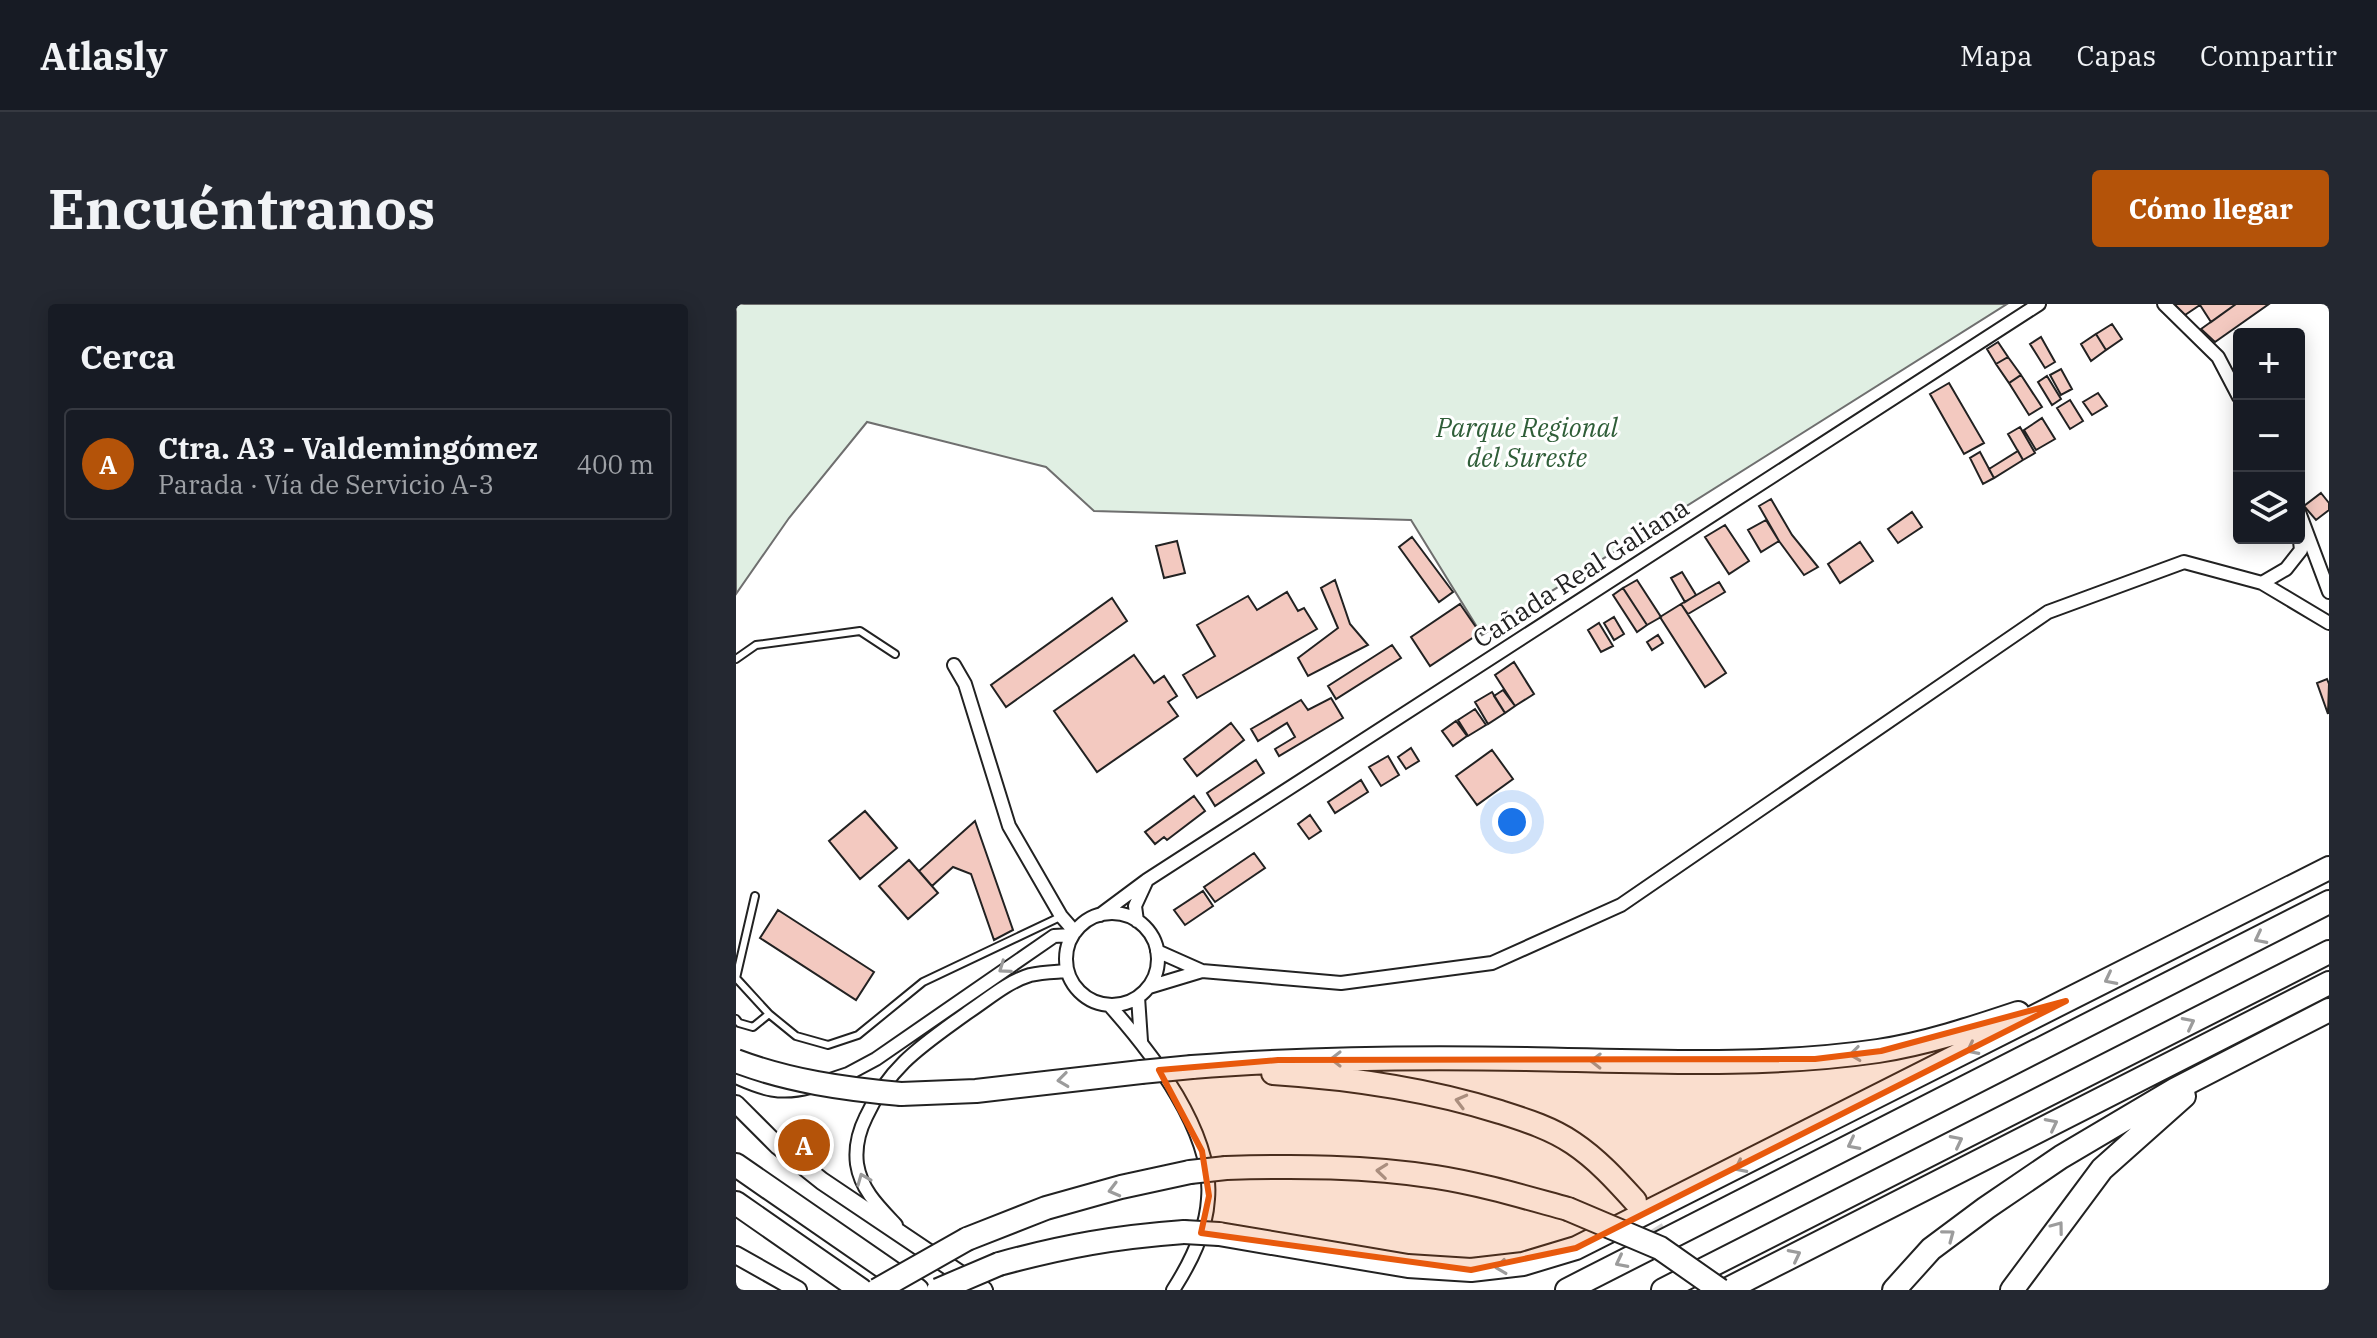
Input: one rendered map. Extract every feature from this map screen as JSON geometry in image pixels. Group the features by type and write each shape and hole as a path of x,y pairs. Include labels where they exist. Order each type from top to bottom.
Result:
{"highway":[{"path":"938,1290 999,1264 1123,1236 1184,1232 1219,1234 1408,1266 1471,1270 1523,1264 1576,1248 2329,868"},
{"path":"1567,1290 2329,902"},
{"path":"1663,1290 2329,952"},
{"path":"877,1290 967,1239 1046,1208 1190,1172 1316,1166 1435,1177 1498,1189 1568,1209 1660,1248 1723,1290 2329,983"},
{"path":"736,1061 802,1081 901,1094 976,1091 1278,1060 1469,1058 1743,1063 1881,1051 2066,1001"},
{"path":"1894,1290 1931,1249 2061,1157 2176,1089 2329,1010"},
{"path":"2012,1290 2102,1169 2181,1098 2252,1051"},
{"path":"1192,1067 1361,1081 1460,1099 1536,1123 1572,1142 1604,1167 1635,1201"},
{"path":"736,1165 917,1290"},
{"path":"736,1203 861,1290"}],"main road":[{"path":"736,1104 793,1159 873,1218 984,1290"},
{"path":"736,1255 798,1290"}],"street":[{"name":"Cañada Real Galiana","path":"1100,915 1147,880 2039,304"},
{"path":"2164,304 2218,357 2233,386"},
{"path":"2305,528 2329,592"},
{"path":"2262,583 2286,569 2301,550 2300,544"},
{"path":"1157,951 1202,971 1341,983 1492,963 1621,905 2048,612 2184,562 2262,583 2329,623"},
{"path":"954,665 965,684 1009,826 1074,934"},
{"path":"1137,921 1135,906 1147,880"},
{"path":"1113,913 1137,921 1147,929 1157,951 1157,970 1149,987 1125,1004 1110,1006 1088,999 1078,991 1067,971 1067,947 1074,934 1089,919 1100,915 1113,913"},
{"path":"736,1077 765,1091 787,1092 848,1074 876,1059 1034,948 1054,936 1074,934"},
{"path":"909,1240 873,1201 861,1180 857,1162 858,1138 875,1098 891,1074 915,1051 997,992 1028,976 1067,971"},
{"path":"1149,987 1202,971"},
{"path":"1138,997 1141,1041"},
{"path":"1110,1006 1141,1041 1185,1111 1202,1151 1209,1196 1204,1225 1187,1268 1173,1290"}],"lane":[{"path":"736,659 756,645 860,631 895,654"},
{"path":"755,896 736,978 769,1014 796,1036 828,1045 858,1035 923,982 1061,916"},
{"path":"736,1019 753,1027 769,1014"}],"highlighted area":[{"path":"2066,1001 1576,1248 1471,1270 1201,1233 1209,1196 1202,1151 1159,1070 1278,1060 1815,1059 1881,1051"}],"green space":[{"name":"Parque Regional del Sureste","path":"736,304 2007,304 1482,635 1411,520 1094,511 1046,467 867,422 789,518 736,594"}],"building":[{"path":"2174,304 2236,304 2211,322 2200,305 2185,315"},
{"path":"2236,304 2269,304 2215,342 2201,329"},
{"path":"2112,324 2122,339 2106,350 2096,334"},
{"path":"2096,334 2106,350 2091,361 2081,344"},
{"path":"2041,337 2055,362 2045,368 2030,344"},
{"path":"1998,342 2008,357 1996,364 1987,349"},
{"path":"2008,357 2021,375 2009,383 1996,364"},
{"path":"2061,369 2072,389 2061,395 2050,375"},
{"path":"2021,375 2042,407 2029,415 2009,383"},
{"path":"2047,376 2061,399 2052,405 2038,382"},
{"path":"1949,383 1984,443 1964,454 1930,394"},
{"path":"2098,393 2107,406 2092,415 2083,402"},
{"path":"2070,400 2083,421 2070,429 2057,408"},
{"path":"2042,418 2055,439 2036,450 2024,430"},
{"path":"2020,427 2035,453 2023,460 2008,434"},
{"path":"2018,451 2023,460 1994,478 1989,469"},
{"path":"1980,452 1994,478 1983,484 1970,458"},
{"path":"2321,493 2329,503 2329,510 2316,520 2305,505"},
{"path":"1771,499 1792,535 1818,567 1804,575 1759,506"},
{"path":"1912,512 1922,527 1898,543 1888,529"},
{"path":"1766,520 1779,541 1761,552 1748,530"},
{"path":"1725,525 1749,561 1729,574 1705,537"},
{"path":"1412,537 1453,592 1439,602 1399,547"},
{"path":"1177,541 1185,573 1164,578 1156,546"},
{"path":"1860,542 1873,561 1840,583 1828,564"},
{"path":"1682,572 1696,595 1685,602 1671,578"},
{"path":"1335,580 1350,624 1368,645 1308,676 1298,658 1338,628 1321,588"},
{"path":"1637,580 1661,617 1647,625 1623,588"},
{"path":"1719,582 1725,592 1688,614 1681,604"},
{"path":"1623,588 1647,625 1637,632 1613,595"},
{"path":"1287,592 1298,611 1304,608 1317,629 1197,698 1183,675 1215,656 1197,625 1248,596 1257,610"},
{"path":"1112,598 1127,621 1006,707 991,685"},
{"path":"1460,604 1480,633 1430,666 1411,637"},
{"path":"1681,604 1726,673 1705,687 1660,617"},
{"path":"1614,617 1624,634 1614,640 1604,623"},
{"path":"1599,623 1613,646 1601,652 1588,630"},
{"path":"1658,635 1663,643 1652,650 1647,642"},
{"path":"1392,645 1401,658 1336,699 1328,686"},
{"path":"1134,655 1154,683 1164,676 1177,696 1168,702 1178,716 1097,772 1054,711"},
{"path":"1514,662 1534,694 1515,706 1495,675"},
{"path":"2327,679 2329,684 2328,714 2317,683"},
{"path":"1503,690 1515,706 1505,713 1494,696"},
{"path":"1492,692 1505,713 1488,724 1475,702"},
{"path":"1331,698 1343,718 1279,756 1275,749 1295,737 1287,723 1258,741 1251,729 1301,700 1308,710"},
{"path":"1475,709 1486,725 1468,736 1458,720"},
{"path":"1456,721 1467,736 1453,746 1442,731"},
{"path":"1231,723 1244,740 1197,776 1184,759"},
{"path":"1411,748 1419,761 1406,769 1398,757"},
{"path":"1492,750 1513,779 1477,805 1456,776"},
{"path":"1388,756 1399,775 1381,786 1369,767"},
{"path":"1256,760 1264,773 1215,806 1207,793"},
{"path":"1361,780 1368,792 1335,813 1328,802"},
{"path":"1194,796 1205,811 1167,840 1164,837 1155,844 1145,832"},
{"path":"865,811 897,848 860,879 829,841"},
{"path":"1310,815 1321,831 1309,839 1298,824"},
{"path":"975,821 1013,930 994,940 971,874 953,867 932,886 919,871"},
{"path":"1254,853 1265,868 1215,902 1204,887"},
{"path":"909,860 938,893 908,919 879,886"},
{"path":"1203,891 1213,906 1185,925 1174,910"},
{"path":"778,910 874,972 856,1000 760,938"}],"tunnel":[{"path":"1635,1201 1670,1258"}],"place":[{"name":"Ctra. A3 - Valdemingómez","path":"804,1145"}]}
